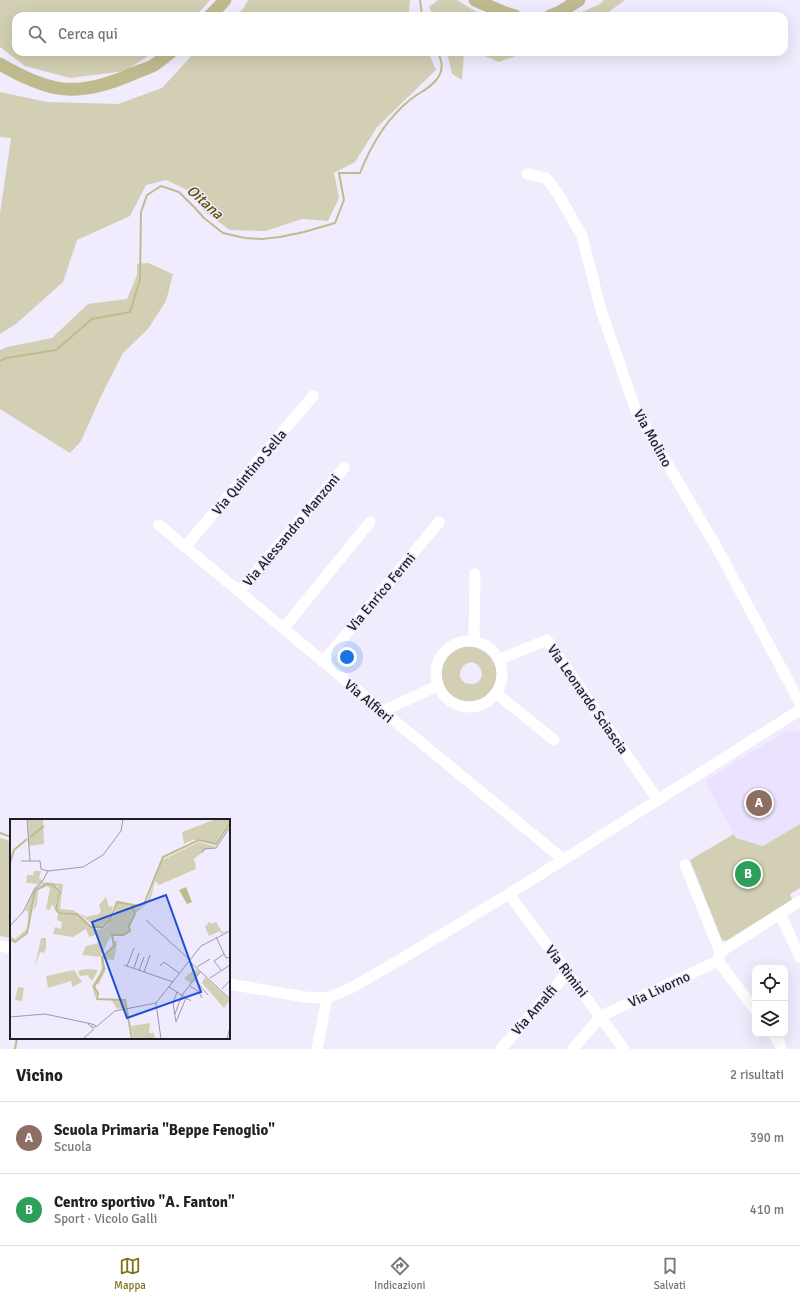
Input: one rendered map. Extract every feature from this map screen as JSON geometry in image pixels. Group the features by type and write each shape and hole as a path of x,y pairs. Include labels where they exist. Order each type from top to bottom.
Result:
{"street":[{"name":"Via Molino","path":"527,174 546,178 557,192 579,231 588,256 601,310 636,411 716,546 799,710"},
{"name":"Via Quintino Sella","path":"185,547 313,396"},
{"name":"Via Alessandro Manzoni","path":"239,592 344,468"},
{"path":"283,629 370,522"},
{"name":"Via Enrico Fermi","path":"323,662 439,522"},
{"name":"Via Alfieri","path":"159,525 383,712 563,859"},
{"path":"474,641 475,574"},
{"name":"Via Leonardo Sciascia","path":"500,659 547,640 658,800"},
{"path":"464,641 474,641 491,649 500,659 502,677 499,688 493,697 484,704 473,707 462,707 452,703 443,696 437,686 435,676 436,666 446,649 454,644 464,641"},
{"path":"383,712 437,686"},
{"path":"496,693 554,740"},
{"path":"230,984 305,997 327,998 350,989 509,894 799,710"},
{"path":"685,865 719,957 752,1006"},
{"name":"Via Rimini","path":"509,894 624,1049"},
{"name":"Via Livorno","path":"601,1016 719,957 800,901"},
{"path":"780,914 800,957"},
{"path":"0,946 10,948"},
{"name":"Via Amalfi","path":"501,1049 568,972"},
{"path":"317,1049 327,998"},
{"path":"573,1049 601,1016"},
{"path":"775,1037 780,1044 781,1049"}],"shaded area":[{"path":"0,0 210,0 200,12 12,12 12,56 148,56 125,71 70,78 25,66 0,47"},
{"path":"248,0 410,0 410,12 240,12"},
{"path":"438,0 457,0 476,12 431,12 429,7"},
{"path":"604,0 625,0 608,12 582,12 600,4"},
{"path":"191,56 430,56 436,70 377,127 355,162 334,173 339,198 328,221 302,219 266,231 230,230 205,212 187,190 166,180 146,185 130,216 77,240 63,282 16,324 0,334 0,213 11,138 0,137 0,92 47,102 118,104 162,88"},
{"path":"448,56 464,56 462,80 452,74"},
{"path":"485,56 516,56 499,62"},
{"path":"148,263 173,274 166,301 148,329 123,353 102,394 81,441 70,453 0,409 0,350 7,347 52,338 88,304 127,299 137,275 137,264"},
{"path":"469,646 477,648 484,651 494,662 497,676 495,684 491,691 483,698 473,701 461,700 451,695 445,687 442,677 443,667 448,657 456,650","holes":["471,662 480,667 482,675 481,679 475,684 465,683 462,681 460,674 463,667"]},
{"path":"794,731 800,733 800,824 763,846 736,838 705,781 785,732"},
{"path":"800,824 800,888 790,894 792,900 726,941 722,940 690,860 734,834 736,838 763,846"},
{"path":"0,838 10,841 10,938 0,936"}],"waterway":[{"path":"214,12 225,0"},
{"name":"Oitana","path":"420,0 422,12"},
{"path":"475,0 503,12"},
{"path":"560,12 579,0"},
{"path":"0,64 20,75 42,84 57,88 77,89 98,86 118,80 154,65 166,56"},
{"name":"Oitana","path":"0,361 6,358 56,350 92,319 130,312 140,280 141,212 147,195 161,186 179,192 204,218 223,233 245,238 262,239 280,237 335,223 344,200 339,173 360,173 369,152 387,123 402,106 430,86 441,73 442,67 439,56"},
{"name":"Oitana","path":"0,833 10,837"},
{"name":"Oitana","path":"15,1049 17,1039"}],"place":[{"name":"Scuola Primaria \"Beppe Fenoglio\"","path":"759,803"},
{"name":"Centro sportivo \"A. Fanton\"","path":"748,874"}]}
